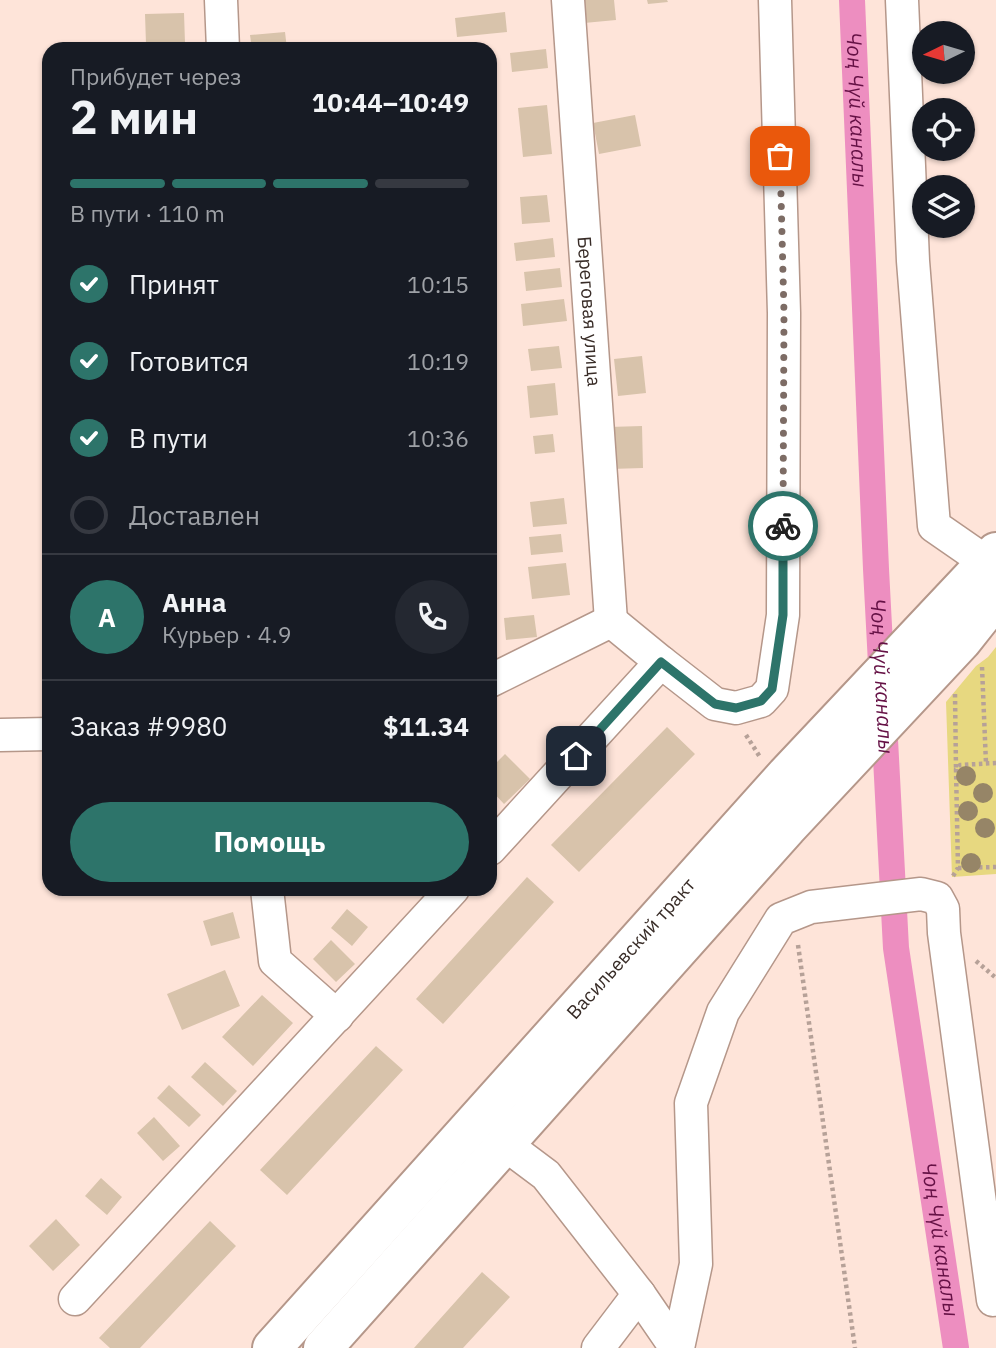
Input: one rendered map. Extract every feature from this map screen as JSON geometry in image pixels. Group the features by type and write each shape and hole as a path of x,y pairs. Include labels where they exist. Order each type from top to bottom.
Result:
{"main road":[{"name":"Васильевский тракт","path":"272,1348 786,775 991,557"},
{"name":"Васильевский тракт","path":"323,1348 787,828 972,651 996,598"}],"street":[{"path":"221,0 223,42"},
{"name":"Береговая улица","path":"568,0 611,621"},
{"path":"497,678 611,621 715,704 736,708 761,701 772,689 783,615 784,313 775,0"},
{"path":"902,0 913,261 934,526 991,557"},
{"path":"497,841 661,662"},
{"path":"0,735 42,734"},
{"path":"268,896 275,961 337,1016"},
{"path":"75,1299 447,896"},
{"path":"677,1348 696,1264 691,1103 723,1012 781,919 802,910 929,896 943,909 993,1300 996,1299"},
{"path":"506,1145 546,1175 639,1294 677,1348"},
{"path":"598,1348 639,1294"}],"path":[{"path":"972,651 986,764"},
{"path":"955,690 958,868"},
{"path":"956,769 960,765 996,763"},
{"path":"929,896 958,868 996,867"},
{"path":"802,910 855,1348"}],"shaded area":[{"path":"996,647 996,874 952,877 946,702"}],"building":[{"path":"582,0 614,0 616,20 584,23"},
{"path":"647,0 667,0 668,2 648,4"},
{"path":"505,12 507,32 457,37 455,18"},
{"path":"184,13 185,42 146,42 145,14"},
{"path":"285,32 286,42 251,42 250,35"},
{"path":"546,49 548,68 512,72 510,53"},
{"path":"547,105 552,154 523,157 518,108"},
{"path":"635,115 641,146 599,154 593,123"},
{"path":"547,195 550,222 522,224 520,197"},
{"path":"553,238 555,257 516,261 514,243"},
{"path":"560,268 562,287 526,291 524,272"},
{"path":"564,299 567,321 523,326 521,304"},
{"path":"559,346 562,368 531,371 528,349"},
{"path":"642,356 646,393 618,396 614,359"},
{"path":"555,383 558,415 530,418 527,386"},
{"path":"642,426 643,468 610,469 609,427"},
{"path":"553,434 555,452 535,454 533,436"},
{"path":"564,498 567,524 533,527 530,502"},
{"path":"561,534 563,552 531,555 529,537"},
{"path":"566,563 570,595 532,599 528,567"},
{"path":"534,615 537,637 506,640 504,618"},
{"path":"667,727 695,754 579,872 551,845"},
{"path":"505,754 530,779 504,804 497,796 497,762"},
{"path":"527,877 554,902 443,1024 416,999"},
{"path":"347,909 368,927 352,946 331,928"},
{"path":"233,912 240,938 211,946 203,921"},
{"path":"331,940 355,964 336,982 313,959"},
{"path":"225,970 240,1006 182,1030 167,994"},
{"path":"262,995 293,1023 253,1066 222,1037"},
{"path":"376,1046 403,1070 287,1195 260,1170"},
{"path":"205,1062 237,1091 223,1106 191,1077"},
{"path":"169,1085 201,1115 189,1127 157,1098"},
{"path":"154,1117 180,1146 163,1161 137,1133"},
{"path":"101,1178 122,1197 107,1215 85,1196"},
{"path":"56,1219 80,1245 53,1271 29,1246"},
{"path":"210,1221 236,1246 140,1348 110,1348 99,1338"},
{"path":"482,1272 510,1297 463,1348 414,1348"}],"waterway":[{"name":"Чоң Чүй каналы","path":"852,0 876,569 896,948 956,1348"}],"way so far":[{"path":"780,156 784,313 783,526"}],"route":[{"path":"576,756 661,662 715,704 736,708 761,701 772,689 783,615 783,526"}]}
